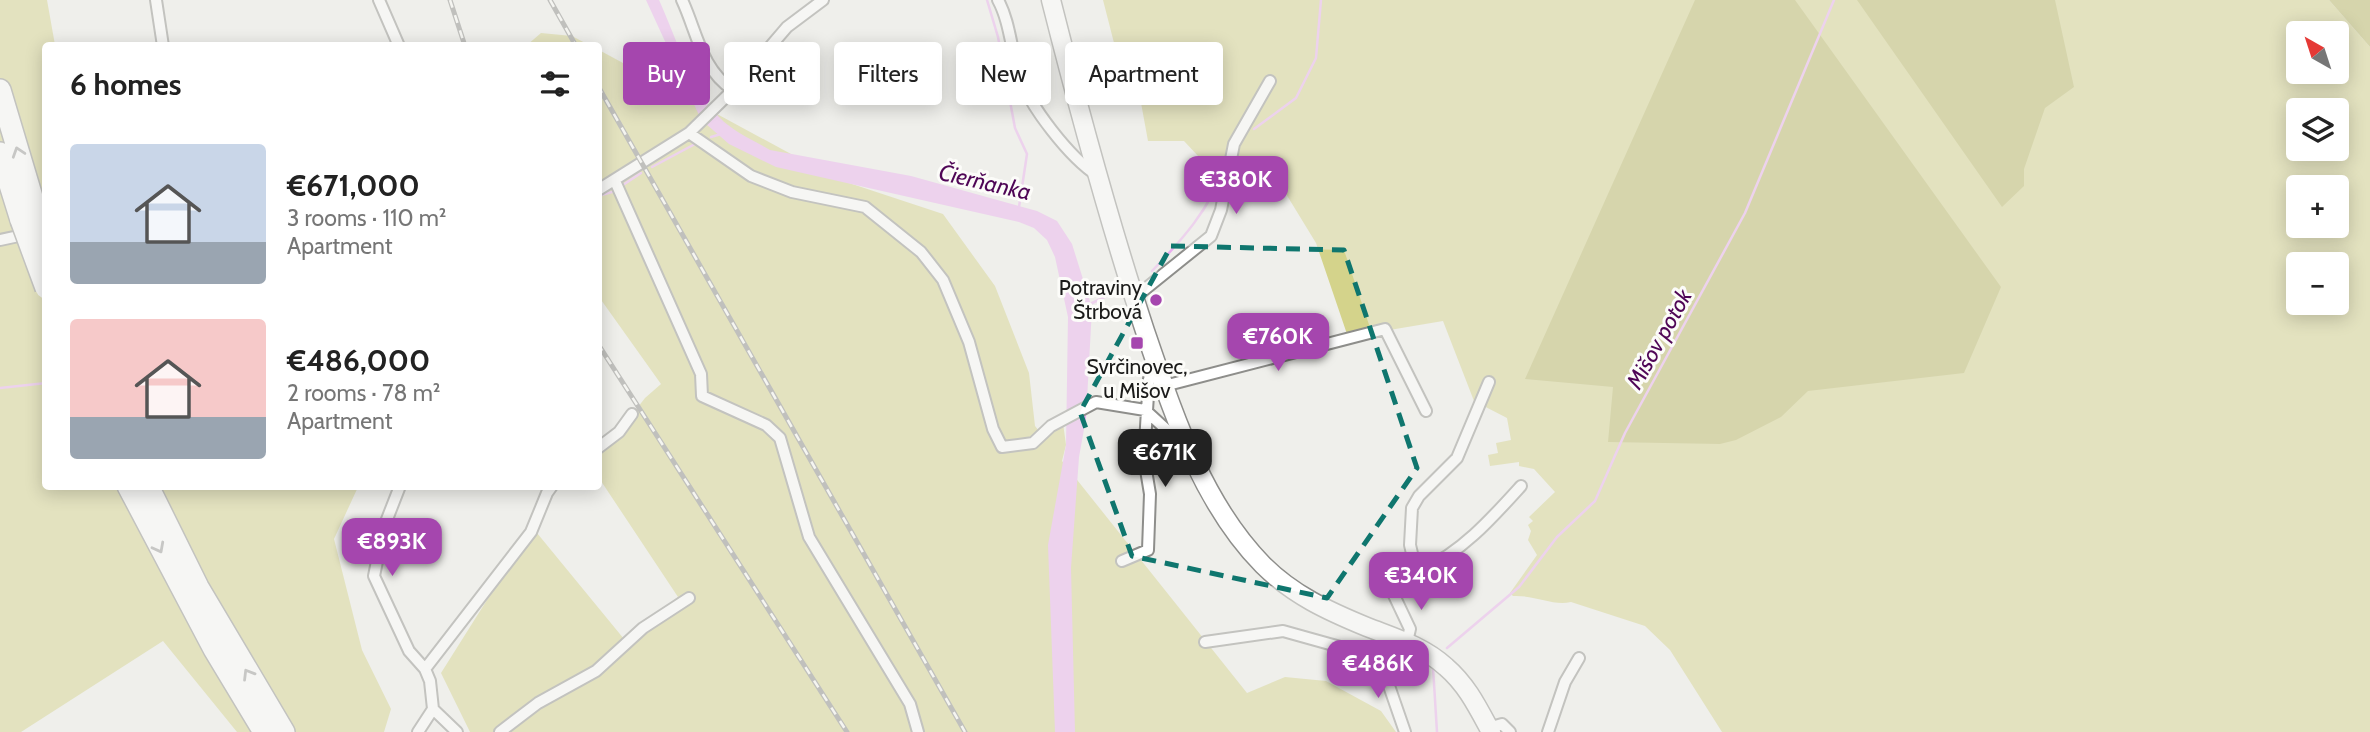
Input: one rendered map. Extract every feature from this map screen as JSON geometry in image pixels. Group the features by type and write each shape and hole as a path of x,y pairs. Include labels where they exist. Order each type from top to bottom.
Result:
{"highway":[{"path":"0,90 35,221 42,264"},
{"path":"0,153 35,221"},
{"path":"130,490 214,649 264,732"},
{"path":"150,490 198,587 284,732"}],"main road":[{"path":"1051,0 1134,298 1182,431 1221,511 1246,546 1298,594 1325,610 1406,642 1434,657 1457,677 1471,696 1489,730"}],"street":[{"path":"156,0 162,42"},
{"path":"379,0 397,42"},
{"path":"682,0 696,30 707,65 724,84"},
{"path":"774,42 787,27 823,0"},
{"path":"998,0 1019,76 1038,110 1082,166 1098,176"},
{"path":"1134,298 1211,236 1221,210 1234,144 1270,81"},
{"path":"602,188 689,133 724,99"},
{"path":"689,133 751,176 792,192 865,206 921,253 943,280 969,342 993,429 1002,447 1033,443 1051,426 1096,402 1145,410 1168,432 1182,431"},
{"path":"615,181 701,374 702,396 766,425 780,438 809,537 910,704 918,732"},
{"path":"0,240 35,221"},
{"path":"1122,561 1147,550 1150,520 1144,458 1149,379 1162,379 1385,329 1426,411"},
{"path":"1489,382 1457,458 1419,496 1412,508 1410,545 1415,566 1422,570 1440,562 1487,524 1521,486"},
{"path":"602,444 619,432 632,414"},
{"path":"398,490 384,527 374,576 409,652 425,669 430,681 433,709 418,732"},
{"path":"425,669 531,532 549,490"},
{"path":"1205,642 1283,631 1339,648 1378,654 1406,642 1410,629 1392,591 1395,582 1415,566"},
{"path":"500,732 538,704 596,671 643,628 688,598"},
{"path":"1378,654 1405,732"},
{"path":"1548,732 1565,682 1579,658"},
{"path":"433,709 457,732"},
{"path":"1489,730 1502,724 1510,732"}],"highlighted area":[{"path":"1171,246 1344,250 1417,468 1327,598 1132,556 1080,412"}],"shaded area":[{"path":"0,0 47,0 54,42 42,42 42,490 357,490 334,539 362,650 391,709 384,732 237,732 163,641 21,732 0,732"},
{"path":"646,0 659,0 677,42 665,42"},
{"path":"1103,0 2329,0 2347,21 2286,21 2286,84 2349,84 2349,23 2370,47 2370,732 1722,732 1670,650 1645,626 1571,602 1557,603 1513,596 1510,593 1537,555 1528,540 1531,531 1528,525 1533,521 1529,517 1555,492 1534,469 1519,466 1519,462 1490,466 1488,455 1498,453 1496,443 1511,440 1507,418 1474,401 1443,321 1348,337 1316,243 1283,189 1199,157 1184,141 1148,141 1141,105 1223,105 1223,42 1114,42"},
{"path":"1695,0 1795,0 2001,287 1964,373 1808,391 1781,417 1736,440 1720,444 1608,442 1613,387 1525,379"},
{"path":"1857,0 2055,0 2074,87 2045,108 2024,169 2024,186 2002,207"},
{"path":"2329,0 2370,0 2370,47 2349,21"},
{"path":"541,33 572,36 583,42 530,42"},
{"path":"602,52 623,63 623,105 700,105 837,179 943,214 995,286 1029,373 1035,426 1044,437 1063,423 1066,445 1062,461 1247,693 1285,677 1326,681 1381,711 1396,732 470,732 441,673 492,592 537,533 624,639 678,597 602,483 602,453 645,398 661,384 602,301"},
{"path":"694,105 708,105 730,127 770,150 911,176 1037,211 1057,221 1072,244 1092,308 1086,418 1079,457 1071,568 1075,732 1055,732 1048,545 1066,445 1068,317 1055,257 1047,240 1034,228 1019,222 776,167 729,144 706,124"}],"waterway":[{"name":"Čierňanka","path":"987,0 998,37 1015,128 1027,154 1019,207"},
{"path":"1254,129 1296,98 1316,58 1321,0"},
{"name":"Mišov potok","path":"1447,648 1519,587 1557,537 1595,501 1625,433 1745,213 1834,0"},
{"path":"711,137 721,134"},
{"path":"652,167 695,144"},
{"path":"1152,271 1184,236 1203,210 1224,167"},
{"path":"623,185 641,173"},
{"path":"602,195 612,192"},
{"path":"1088,305 1113,293"},
{"path":"0,388 42,383"},
{"name":"Mišov potok","path":"1433,667 1437,732"}],"railway":[{"path":"450,0 464,42"},
{"path":"550,0 574,42"},
{"path":"602,93 965,732"},
{"path":"602,350 847,732"}],"place":[{"name":"Potraviny Štrbová","path":"1156,300"},
{"name":"Svrčinovec, u Mišov","path":"1137,343"}]}
